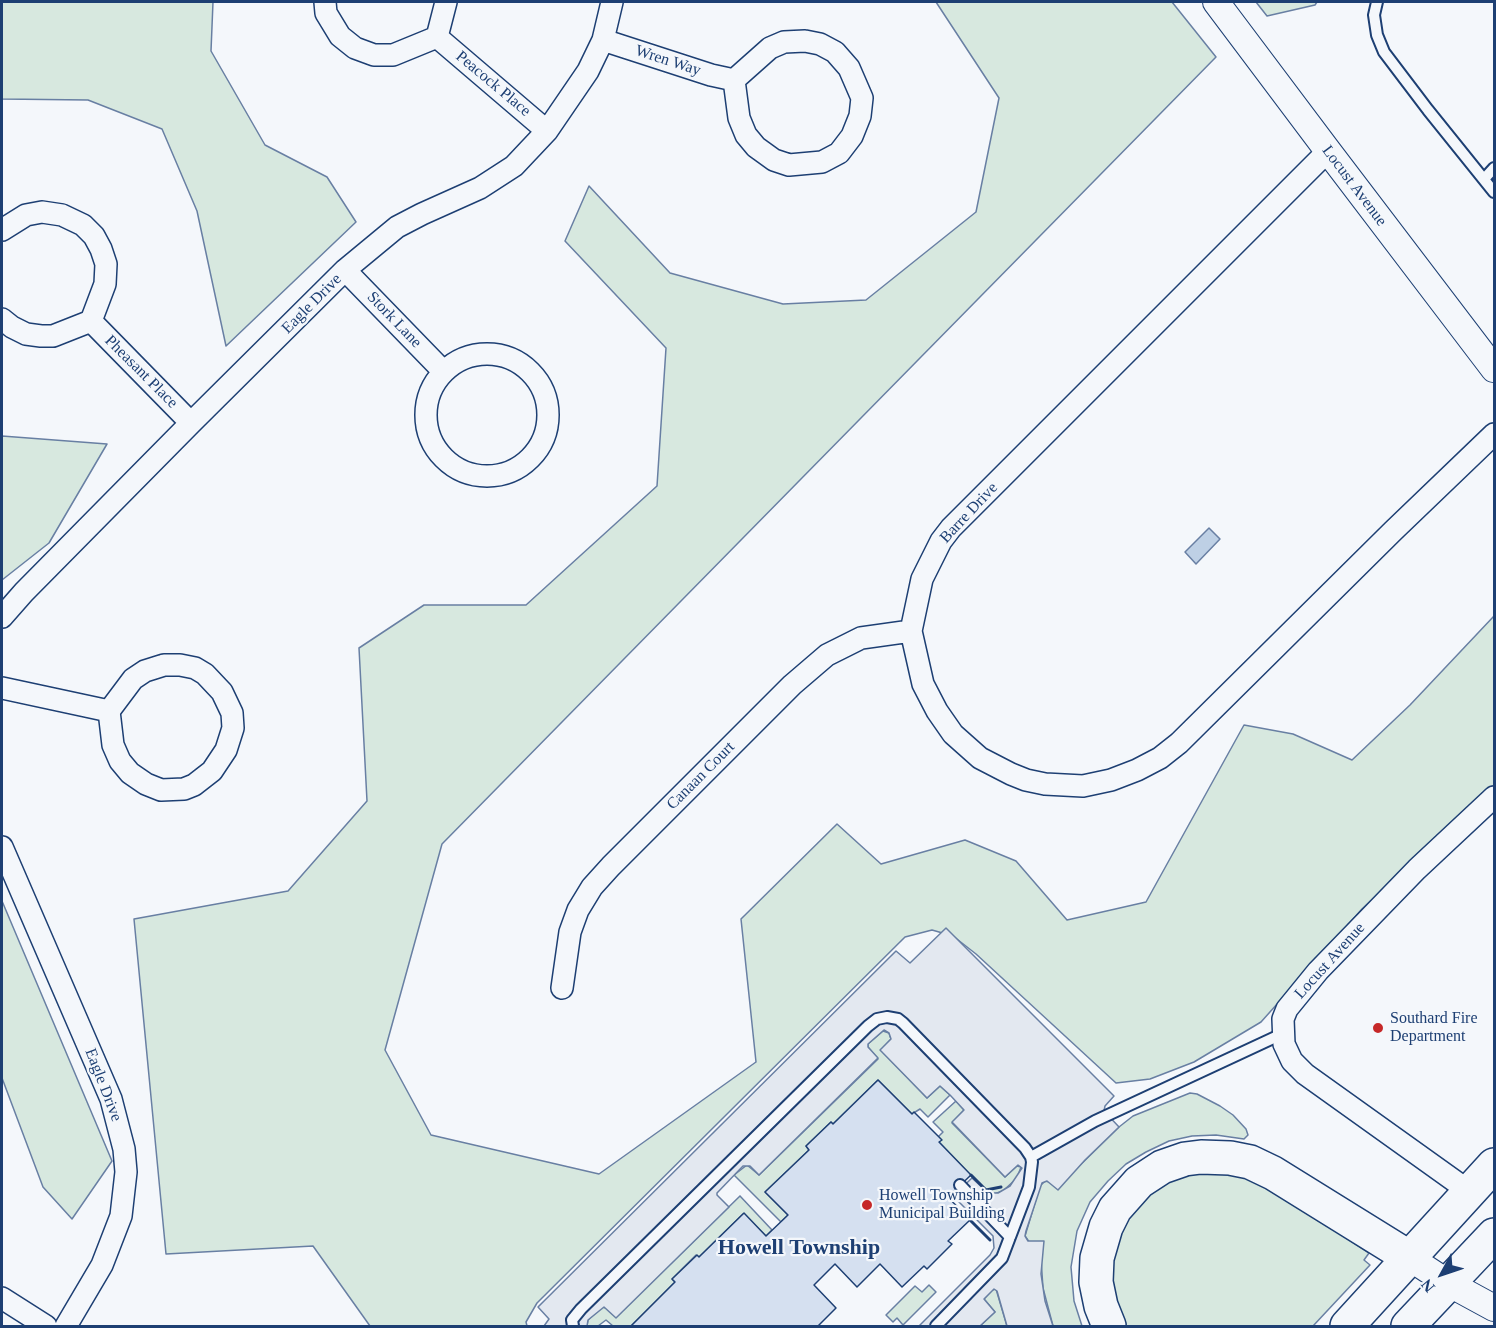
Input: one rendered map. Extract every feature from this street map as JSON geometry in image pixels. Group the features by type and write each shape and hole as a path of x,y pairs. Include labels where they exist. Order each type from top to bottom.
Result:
{"highway":[{"path":"1109,1326 1101,1306 1096,1282 1097,1258 1106,1227 1115,1209 1138,1182 1162,1167 1185,1160 1201,1157 1230,1158 1250,1162 1272,1173 1410,1258"},
{"path":"1347,1326 1494,1165"},
{"path":"1408,1326 1494,1235"}],"street":[{"path":"325,2 327,13 340,36 355,48 374,55 393,55 437,37 446,2"},
{"name":"Eagle Drive","path":"2,617 24,591 190,423 345,270 398,227 480,188 514,166 548,131 588,71 603,40 612,2"},
{"name":"Locust Avenue","path":"1216,2 1494,369"},
{"name":"Peacock Place","path":"437,37 548,131"},
{"name":"Wren Way","path":"603,40 711,75 734,80"},
{"path":"805,41 820,44 835,52 849,68 862,98 860,117 852,136 839,153 822,162 789,165 774,160 756,147 746,135 739,118 734,80 770,48 784,42 805,41"},
{"name":"Barre Drive","path":"1328,152 951,528 941,541 922,579 911,631 923,684 937,711 953,734 980,758 1011,774 1046,784 1083,786 1111,780 1137,770 1160,758 1179,743 1494,434"},
{"name":"Pheasant Place","path":"2,231 26,215 42,212 62,214 83,225 94,236 106,264 105,284 91,321 53,336 41,336 19,330 2,319"},
{"name":"Stork Lane","path":"345,270 442,370"},
{"name":"Pheasant Place","path":"91,321 190,423"},
{"path":"478,354 502,355 519,361 533,372 540,382 548,405 545,431 536,451 520,466 500,474 459,471 445,461 428,433 426,418 426,407 442,370 478,354"},
{"name":"Canaan Court","path":"562,988 570,932 578,910 592,887 611,866 792,685 827,655 861,638 911,631"},
{"path":"180,664 195,668 205,674 222,692 232,713 233,728 226,750 212,771 194,785 184,789 162,790 146,784 130,773 120,761 113,745 109,711 133,679 146,671 164,665 180,664"},
{"path":"2,688 109,711"},
{"name":"Locust Avenue","path":"1282,1034 1283,1019 1287,1009 1318,971 1417,869 1494,796"},
{"name":"Eagle Drive","path":"2,847 111,1099 124,1149 126,1172 121,1216 102,1265 66,1326"},
{"path":"1282,1034 1292,1061 1305,1074 1470,1192"},
{"path":"1410,1258 1448,1283 1494,1308"},
{"path":"2,1298 46,1326"}],"lane":[{"path":"1377,2 1374,15 1377,35 1384,52 1494,192"},
{"path":"1484,179 1494,168"},
{"path":"573,1326 572,1320 581,1309 868,1026 877,1019 893,1017 903,1023 1031,1157 1031,1180 1002,1258 936,1326"},
{"path":"1031,1157 1095,1121 1282,1034"},
{"path":"960,1185 1010,1237"}],"shaded area":[{"path":"2,2 213,2 211,51 265,145 327,177 356,222 226,346 197,211 162,129 88,100 2,99"},
{"path":"936,2 1172,2 1216,57 442,844 385,1050 431,1135 599,1174 756,1062 741,919 837,824 881,864 965,840 1016,861 1067,920 1146,902 1244,725 1293,734 1352,760 1410,705 1494,616 1494,786 1362,909 1261,1022 1194,1062 1150,1079 1116,1083 976,954 953,936 932,930 905,937 537,1303 526,1322 527,1326 370,1326 313,1246 166,1254 134,919 288,891 367,801 359,648 424,605 526,605 657,486 666,348 565,241 589,186 670,273 783,304 866,300 976,212 999,98"},
{"path":"1256,2 1317,2 1315,5 1267,16"},
{"path":"2,436 107,444 49,543 2,580"},
{"path":"2,901 112,1161 72,1219 43,1187 2,1078"},
{"path":"946,928 1114,1096 1105,1106 1104,1111 1119,1127 1058,1190 1047,1181 1042,1183 1026,1231 1025,1236 1028,1241 1044,1241 1041,1274 1045,1301 1053,1326 1007,1326 997,1291 994,1289 984,1299 995,1312 980,1326 919,1326 990,1255 994,1248 993,1236 953,1196 972,1178 988,1193 998,1193 1010,1186 1022,1168 1018,1165 1005,1177 952,1122 964,1110 950,1095 940,1086 927,1098 880,1050 891,1039 889,1033 884,1030 868,1044 878,1058 759,1175 750,1166 743,1166 717,1193 729,1207 616,1318 604,1307 588,1320 587,1326 544,1326 549,1319 538,1307 896,951 910,963"},
{"path":"883,1031 889,1033 891,1039 881,1050 927,1098 940,1086 950,1095 928,1117 920,1109 912,1114 878,1080 833,1124 831,1122 806,1146 809,1150 765,1192 788,1215 781,1222 734,1175 747,1165 759,1175 878,1059 868,1044"},
{"path":"1190,1093 1197,1094 1233,1115 1246,1129 1248,1135 1244,1139 1216,1135 1192,1136 1169,1141 1126,1164 1108,1181 1090,1202 1077,1231 1071,1267 1074,1301 1082,1326 1053,1326 1043,1288 1041,1259 1025,1236 1040,1186 1045,1181 1050,1182 1072,1173 1133,1116"},
{"path":"956,1101 964,1110 952,1123 1005,1177 1017,1166 1021,1167 1017,1178 1003,1191 994,1194 986,1192 939,1142 941,1140 938,1137 943,1132 933,1122"},
{"path":"1222,1170 1265,1184 1369,1253 1364,1260 1370,1265 1313,1326 1120,1326 1113,1309 1111,1246 1142,1196 1185,1173"},
{"path":"740,1196 772,1230 766,1236 743,1214 699,1257 696,1255 672,1279 675,1282 631,1326 613,1326 606,1320 598,1326 587,1326 588,1320 602,1307 616,1317"},
{"path":"929,1285 936,1292 903,1325 897,1318 893,1322 886,1315 915,1286 922,1292"},
{"path":"996,1289 1007,1326 980,1326 995,1312 984,1299"}],"water":[{"path":"1209,528 1220,539 1196,564 1185,552"}],"building":[{"name":"Howell Township Municipal Building","path":"878,1080 942,1140 939,1142 971,1175 948,1197 970,1220 948,1241 952,1244 927,1269 924,1266 902,1287 880,1264 857,1287 835,1264 814,1285 836,1308 818,1326 631,1326 675,1282 672,1279 697,1255 699,1257 744,1213 766,1236 788,1215 765,1192 809,1150 806,1146 831,1122 833,1124"}],"wall":[{"path":"971,1175 986,1190 1001,1187"},
{"path":"970,1220 990,1240"}],"place":[{"name":"Southard Fire Department","path":"1378,1028"},
{"name":"Howell Township Municipal Building","path":"867,1205"}],"district":[{"name":"Howell Township","path":"799,1248"}]}
